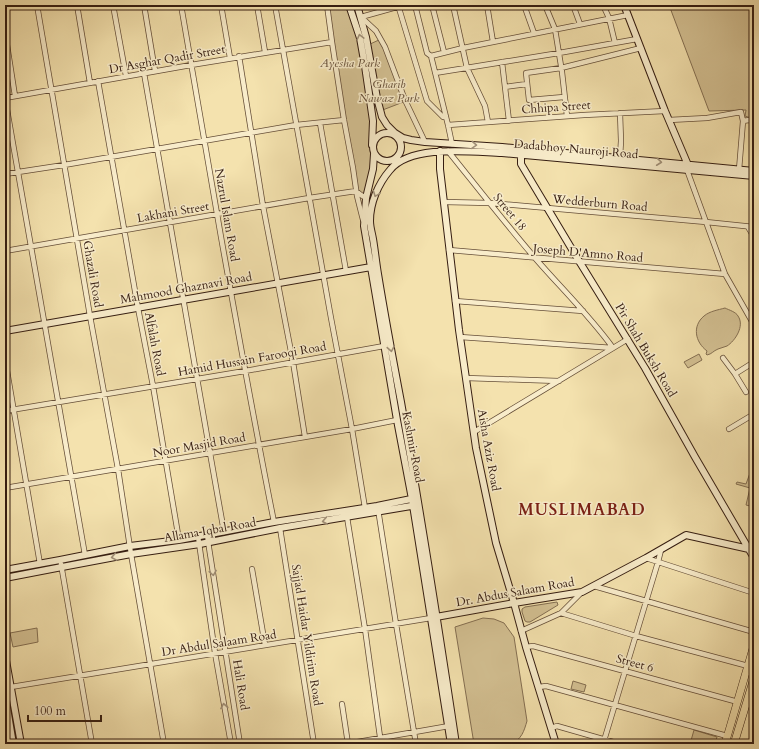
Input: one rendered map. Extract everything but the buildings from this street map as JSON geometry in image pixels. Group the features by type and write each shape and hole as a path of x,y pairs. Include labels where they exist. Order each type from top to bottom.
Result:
{"main road":[{"path":"349,5 360,38 365,66 373,120 372,150 377,158 387,162 396,160 401,150 401,145 382,117 380,111 369,51 357,5"},
{"path":"624,5 687,168"},
{"path":"372,144 377,136 393,133 403,138 425,142 620,158 687,168 754,170"},
{"path":"399,140 407,139"},
{"name":"Dadabhoy Nauroji Road","path":"396,160 440,151 460,151 687,168 754,176"},
{"name":"Aisha Aziz Road","path":"440,151 440,169 455,301 476,448 496,544 556,744"},
{"name":"Kashmir Road","path":"374,154 373,169 366,198 364,226 397,420 415,502"},
{"name":"Pir Shah Buksh Road","path":"521,155 521,164 628,339 754,558"},
{"name":"Kashmir Road","path":"396,160 380,184 376,193 370,223 456,744"},
{"name":"Mahmood Ghaznavi Road","path":"5,331 323,276 371,266"},
{"name":"Allama Iqbal Road","path":"5,578 61,564 200,544 280,528 347,517 415,502"},
{"name":"Allama Iqbal Road","path":"5,570 40,564 61,564 85,555 130,546 179,540 274,522 365,508 378,509"},
{"name":"Dr. Abdus Salaam Road","path":"434,618 582,592 686,535 749,549"},
{"name":"Kashmir Road","path":"434,618 452,744"},
{"path":"725,744 754,645"},
{"path":"5,655 21,744"},
{"path":"734,744 751,698 754,678"},
{"path":"5,696 13,744"}],"street":[{"name":"Ghazali Road","path":"37,5 90,316 118,469 131,554 164,744"},
{"path":"77,5 90,83"},
{"path":"113,5 126,76"},
{"path":"144,5 155,71"},
{"name":"Nazrul Islam Road","path":"181,5 258,445 274,522"},
{"path":"221,5 230,58"},
{"path":"257,5 265,52"},
{"path":"275,5 365,508"},
{"path":"328,5 344,120 356,191 364,226"},
{"path":"383,5 384,10"},
{"path":"415,5 427,53 431,56 452,144"},
{"path":"432,5 444,52"},
{"path":"453,5 467,68 485,106 488,122"},
{"path":"487,5 493,42"},
{"path":"524,5 534,33"},
{"path":"545,5 555,29 567,116"},
{"path":"573,5 580,24"},
{"path":"603,5 609,18 615,43"},
{"path":"361,17 400,6 427,101 443,117 446,116"},
{"path":"431,56 534,33 628,15"},
{"path":"361,17 376,31 385,47 405,100 425,142"},
{"path":"5,32 16,96"},
{"path":"435,73 637,39"},
{"name":"Dr Asghar Qadir Street","path":"5,98 191,64 332,42"},
{"path":"564,97 529,100 526,72 561,68 640,48"},
{"path":"239,56 263,206 293,362 305,437"},
{"path":"502,62 509,121"},
{"path":"144,73 224,532"},
{"name":"Alfalah Road","path":"98,81 179,540"},
{"path":"505,87 527,84"},
{"path":"5,98 85,555"},
{"name":"Chhipa Street","path":"448,125 620,112 665,111"},
{"path":"620,112 620,158"},
{"path":"669,120 707,118 741,112 743,121 739,170"},
{"path":"5,174 252,133 344,120"},
{"path":"743,121 749,120 754,123"},
{"path":"320,123 346,271"},
{"name":"Street 18","path":"448,151 536,258 583,310 613,348"},
{"path":"687,168 725,274 752,317 754,325"},
{"path":"356,191 361,196 366,198"},
{"name":"Lakhani Street","path":"5,251 356,191"},
{"name":"Wedderburn Road","path":"444,202 490,203 706,222 754,228"},
{"path":"748,227 754,237"},
{"name":"Joseph D'Amno Road","path":"449,250 725,274"},
{"path":"455,301 583,310"},
{"path":"460,337 613,348"},
{"path":"474,432 628,339"},
{"name":"Hamid Hussain Farooqi Road","path":"5,411 384,346"},
{"path":"723,358 746,392"},
{"path":"5,360 40,564"},
{"path":"735,374 754,362"},
{"path":"466,378 558,381"},
{"path":"729,429 754,414"},
{"name":"Noor Masjid Road","path":"5,488 397,420"},
{"path":"378,509 416,744"},
{"path":"347,517 365,629 381,744"},
{"name":"Sajjad Haidar Yildirim Road","path":"280,528 314,744"},
{"name":"Hali Road","path":"207,535 240,744"},
{"name":"Hali Road","path":"198,536 215,653 231,744"},
{"path":"604,742 647,601 660,550"},
{"path":"646,558 754,593"},
{"path":"61,564 92,744"},
{"path":"252,569 265,645"},
{"path":"594,586 754,632"},
{"path":"521,631 561,613 582,592"},
{"path":"561,613 636,636 748,666"},
{"name":"Dr Abdul Salaam Road","path":"11,687 434,618"},
{"name":"Street 6","path":"526,647 533,646 738,702"},
{"path":"539,687 546,686 728,736"},
{"path":"342,704 347,744 449,726"},
{"path":"551,728 557,726 604,742 620,744"}],"green space":[{"name":"Ayesha Park","path":"327,5 346,5 350,9 356,24 373,121 372,150 374,154 366,198 356,191"},
{"path":"669,5 754,5 754,119 745,116 746,110 709,111"},
{"name":"Gharib Nawaz Park","path":"381,39 406,101 380,111 368,45"},
{"path":"725,308 734,312 738,316 740,320 740,329 733,341 727,346 707,355 707,351 700,343 696,334 698,324 706,314"},
{"path":"699,354 702,360 688,368 684,362"},
{"path":"750,473 754,474 754,507 746,505 750,488 736,484 737,482 746,484"},
{"path":"557,602 558,605 530,622 525,621 522,609 525,607"},
{"path":"483,618 494,619 504,623 514,637 527,721 524,731 520,737 511,744 474,744 455,627"},
{"path":"37,628 38,642 13,647 10,633"},
{"path":"573,681 586,685 584,692 571,689"},
{"path":"694,730 717,737 715,744 690,744"}],"district":[{"name":"MUSLIMABAD","path":"582,509"}]}
